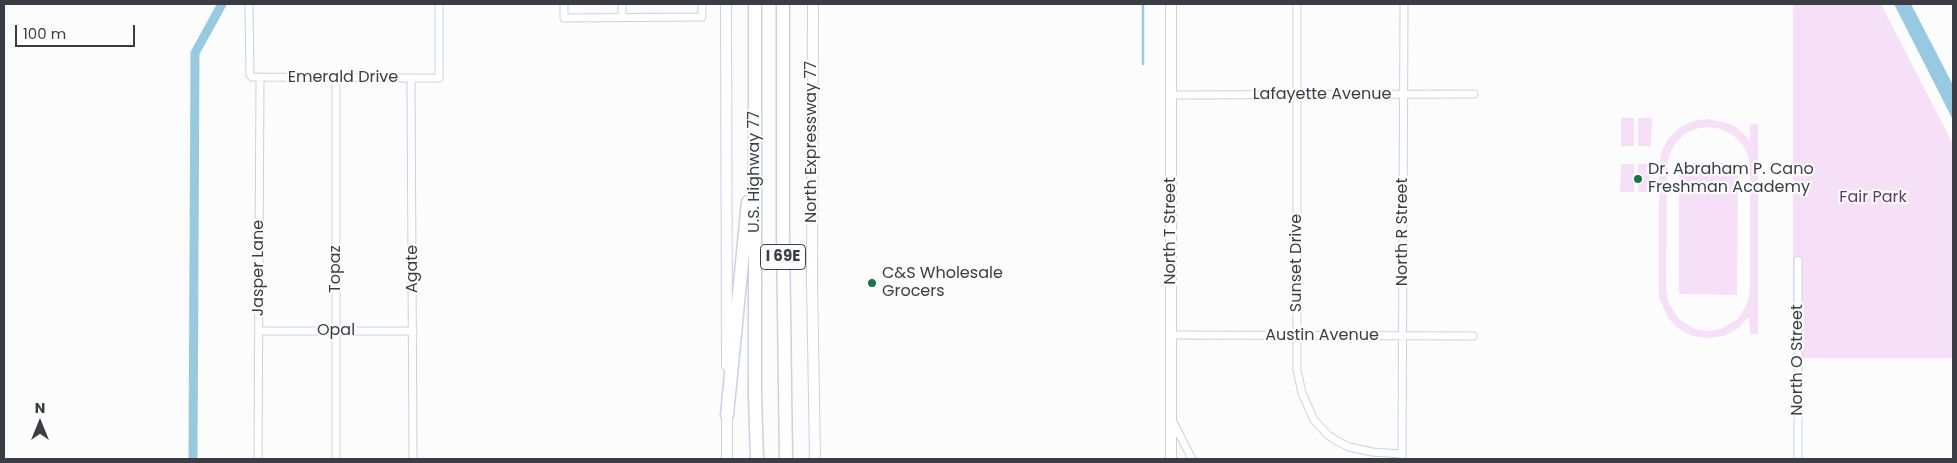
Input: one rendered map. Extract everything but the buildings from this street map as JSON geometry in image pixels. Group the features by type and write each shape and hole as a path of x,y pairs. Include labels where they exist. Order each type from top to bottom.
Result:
{"highway":[{"name":"U.S. Highway 77","path":"755,4 755,395 757,459"},
{"name":"U.S. Highway 77","path":"783,4 783,237 786,459"},
{"path":"727,415 747,207 755,57"}],"main road":[{"path":"726,4 727,459"},
{"name":"North Expressway 77","path":"813,4 812,300 814,459"},
{"name":"North T Street","path":"1171,4 1171,459"}],"street":[{"name":"Emerald Drive","path":"249,4 250,74 252,77 336,78 438,78 439,4"},
{"path":"564,4 564,18 702,17 702,4"},
{"path":"622,4 622,17"},
{"name":"Sunset Drive","path":"1297,4 1297,370 1302,394 1314,420 1337,441 1354,448 1402,456"},
{"name":"North R Street","path":"1402,456 1404,4"},
{"name":"Jasper Lane","path":"258,459 260,77"},
{"name":"Topaz","path":"336,78 336,459"},
{"name":"Agate","path":"412,78 413,459"},
{"name":"Lafayette Avenue","path":"1171,95 1474,94"},
{"name":"North O Street","path":"1798,260 1798,459"},
{"name":"Opal","path":"259,331 413,331"},
{"name":"Austin Avenue","path":"1171,335 1473,336"},
{"path":"1171,418 1192,459"}],"green space":[{"name":"Fair Park","path":"1793,4 1881,4 1953,144 1953,358 1793,358"},
{"path":"1621,118 1634,118 1634,146 1621,146"},
{"path":"1638,118 1652,118 1651,146 1638,146"},
{"path":"1708,119 1731,124 1750,141 1750,124 1758,124 1758,334 1750,334 1749,317 1737,329 1723,336 1708,338 1693,336 1679,329 1668,318 1659,297 1659,168 1661,153 1668,139 1679,128 1693,121","holes":["1708,127 1721,129 1733,135 1742,144 1748,155 1750,168 1750,289 1748,302 1738,319 1721,329 1708,331 1695,329 1679,319 1668,302 1666,289 1667,168 1669,155 1675,144 1684,134 1695,129"]},
{"path":"1679,163 1738,163 1737,295 1679,294"},
{"path":"1621,164 1634,164 1634,192 1620,192"},
{"path":"1638,164 1651,164 1651,192 1638,192"}],"water":[{"path":"1894,4 1911,4 1953,85 1953,120"}],"waterway":[{"path":"193,459 195,53 222,4"},
{"path":"1143,4 1143,64"}],"place":[{"name":"Dr. Abraham P. Cano Freshman Academy","path":"1638,179"},
{"name":"C&S Wholesale Grocers","path":"872,283"}]}
